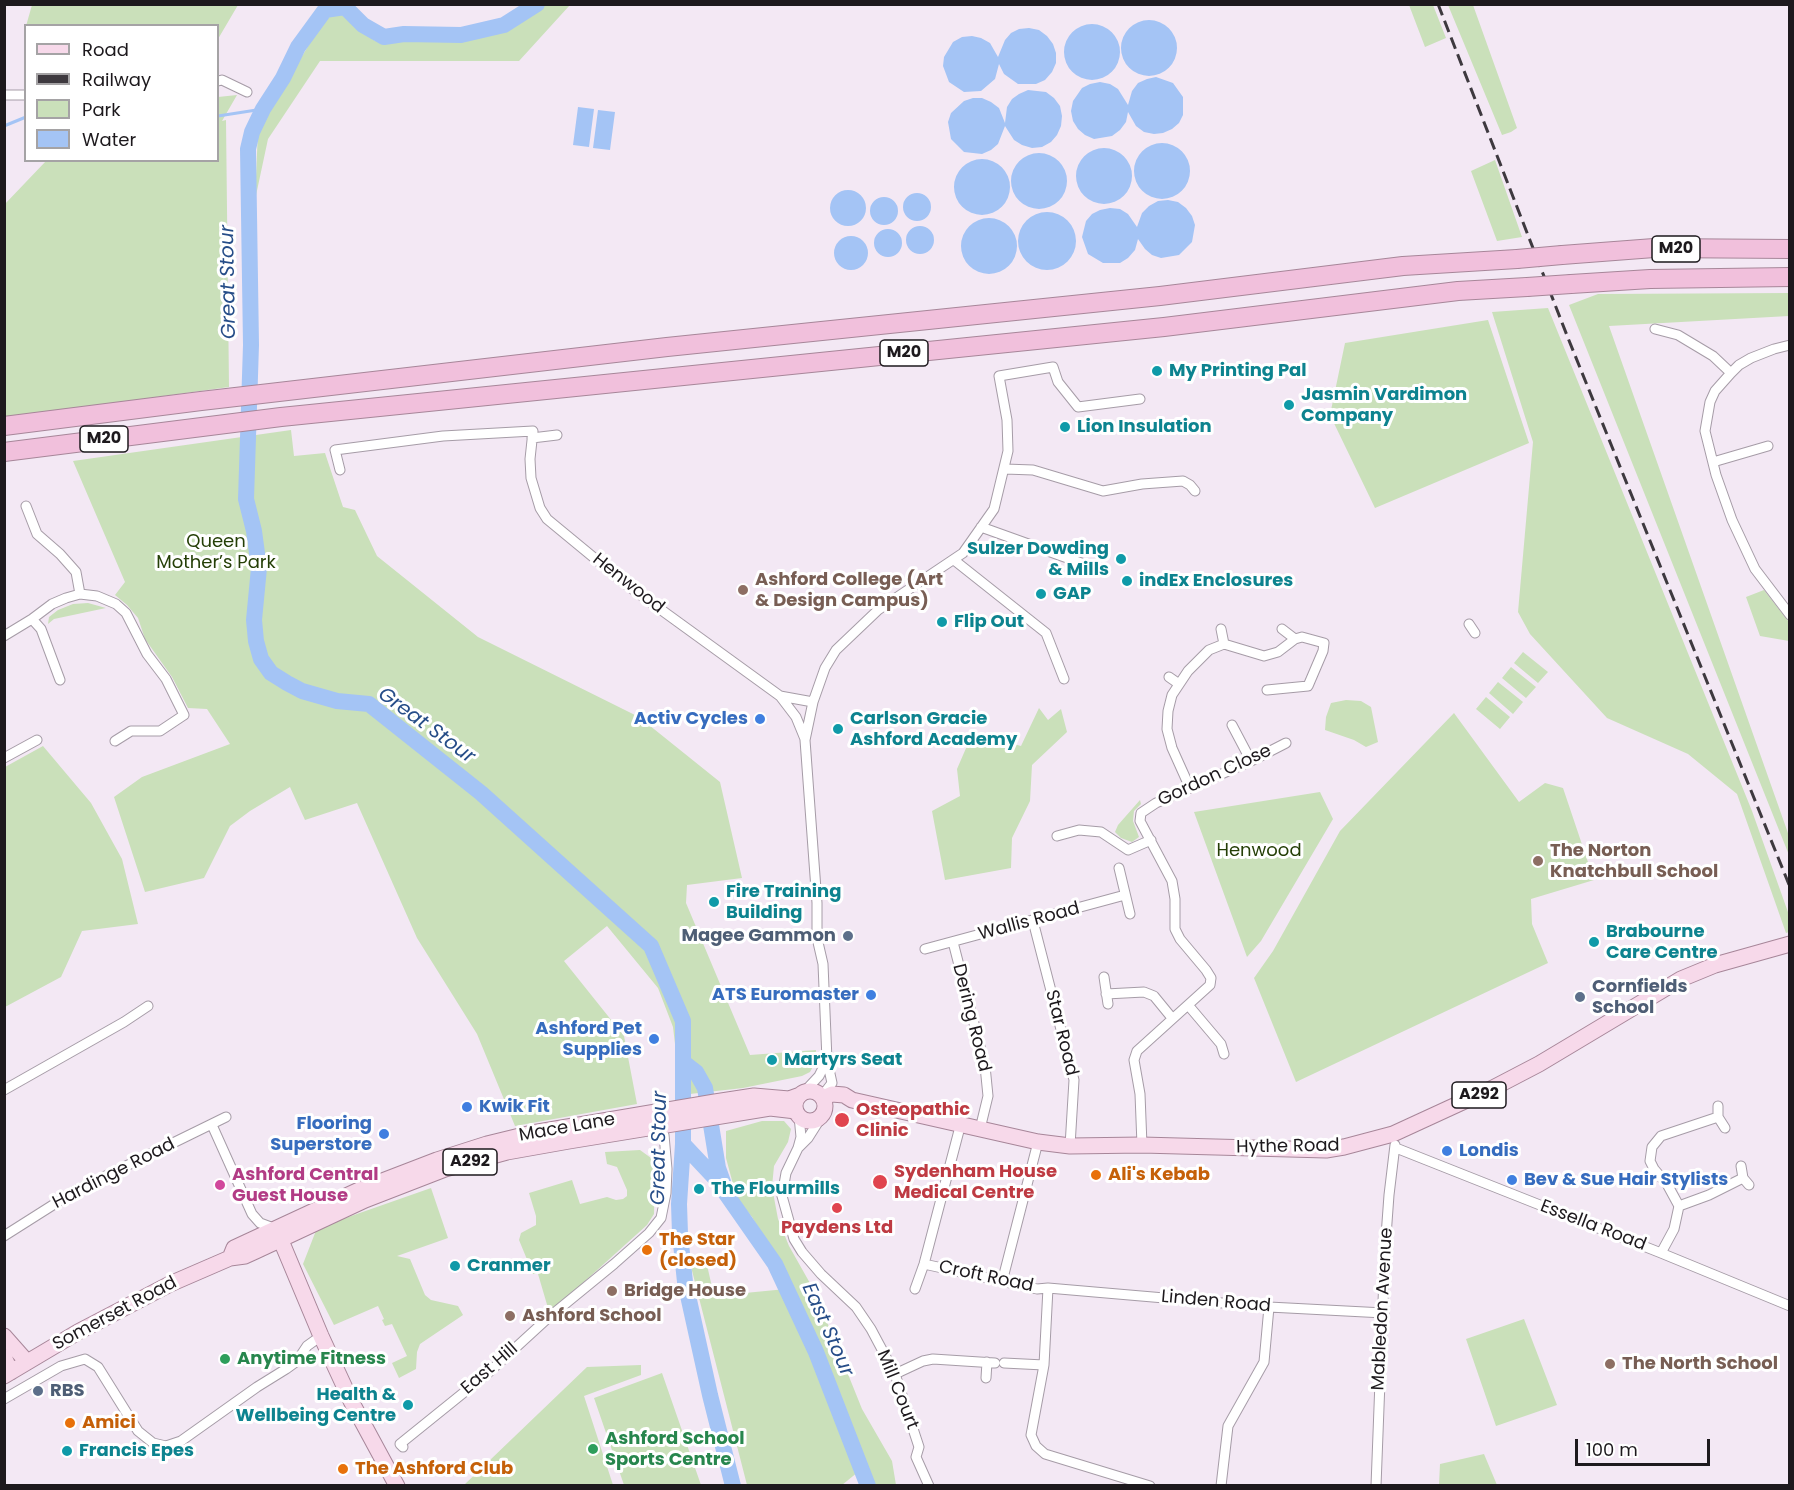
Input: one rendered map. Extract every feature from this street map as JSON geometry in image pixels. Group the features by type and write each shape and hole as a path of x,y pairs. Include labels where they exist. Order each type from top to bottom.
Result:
{"highway":[{"name":"M20","path":"4,426 668,347 1160,296 1403,266 1654,248 1790,249"},
{"name":"M20","path":"4,452 281,417 1164,327 1458,291 1650,279 1790,278"}],"main road":[{"name":"Hythe Road","path":"823,1105 832,1094 1038,1142 1070,1146 1142,1145 1326,1150 1395,1141 1436,1115 1539,1064 1681,979 1714,965 1790,944"},
{"path":"813,1091 823,1105 811,1122 797,1114 795,1102 802,1093 813,1091"},
{"name":"Mace Lane","path":"278,1234 470,1161 533,1147 667,1126 754,1096 789,1099 802,1093"},
{"name":"Mace Lane","path":"278,1234 367,1187 473,1148 532,1133 674,1108 770,1108 797,1114"},
{"path":"278,1234 351,1401 397,1485"},
{"name":"Somerset Road","path":"8,1374 121,1309 170,1284 230,1258 245,1256 278,1234"},
{"path":"4,1336 27,1362"},
{"path":"4,1357 8,1374"}],"street":[{"path":"219,81 222,80 247,92"},
{"path":"4,95 24,95"},
{"path":"1660,333 1678,335 1713,356 1731,373"},
{"path":"1790,345 1774,349 1739,364 1715,391 1707,415 1705,431 1732,520 1755,569 1790,615"},
{"name":"Henwood","path":"832,1083 827,1060 823,964 817,938 817,903 806,740 813,702 825,668 836,650 878,610 963,553 993,509 1008,451 1007,420 999,376 1053,367 1058,382 1078,407 1140,399"},
{"path":"340,470 335,450 443,436 533,431 532,438 557,435"},
{"name":"Henwood","path":"532,438 531,478 540,508 547,519 627,585 780,696 796,717 806,740"},
{"path":"1713,462 1768,446"},
{"path":"1005,469 1034,470 1103,492 1142,484 1183,481 1194,491"},
{"path":"26,506 37,534 76,572 80,594"},
{"path":"981,527 1084,564"},
{"path":"56,550 64,541"},
{"path":"954,560 1046,633 1064,679"},
{"path":"4,636 33,619 52,604 80,594 97,596 116,604 126,613 147,654 166,679 184,715 195,719"},
{"path":"33,619 41,629 60,680"},
{"path":"1469,624 1475,633"},
{"path":"1282,628 1295,639"},
{"path":"1221,629 1224,644"},
{"path":"1190,788 1172,748 1167,729 1172,695 1188,671 1209,650 1224,644 1264,656 1278,652 1295,639 1302,637 1324,643 1323,651 1308,686 1267,690"},
{"path":"1169,677 1179,684"},
{"name":"Henwood","path":"780,696 813,702"},
{"path":"115,741 131,731 160,731 184,715"},
{"path":"1232,725 1251,761"},
{"path":"4,758 38,740"},
{"name":"Gordon Close","path":"1142,1145 1140,1094 1134,1060 1137,1051 1210,985 1211,978 1180,939 1175,929 1172,881 1140,821 1141,813 1156,803 1286,743"},
{"path":"1078,819 1079,830"},
{"path":"1057,836 1079,830 1106,834 1128,850 1151,840"},
{"path":"1119,868 1130,914"},
{"name":"Wallis Road","path":"928,945 953,942 1125,895"},
{"name":"Star Road","path":"1033,921 1074,1080 1070,1146"},
{"name":"Dering Road","path":"953,942 985,1066 988,1096 980,1129"},
{"path":"1104,977 1107,999 1144,992 1154,996 1172,1018"},
{"path":"1188,1005 1221,1044 1224,1054"},
{"path":"4,1090 148,1006"},
{"path":"802,1093 819,1076 827,1060"},
{"path":"823,1105 832,1083 848,1098"},
{"name":"Mill Court","path":"798,1148 808,1138 823,1105"},
{"path":"1718,1106 1718,1117 1725,1128"},
{"name":"East Hill","path":"399,1446 488,1373 649,1233 660,1218 666,1193 667,1169 667,1126 651,1112"},
{"name":"Mill Court","path":"797,1114 801,1137 786,1173 782,1196 794,1239 821,1274 862,1315 895,1374 919,1447 916,1457 929,1485"},
{"name":"Hardinge Road","path":"4,1236 75,1191 226,1117"},
{"path":"1661,1253 1674,1229 1679,1206 1667,1184 1650,1161 1652,1147 1661,1137 1718,1117"},
{"path":"915,1289 924,1264 961,1124"},
{"path":"212,1125 252,1214 260,1223 278,1234"},
{"name":"Essella Road","path":"1395,1141 1790,1306"},
{"name":"Mabledon Avenue","path":"1376,1485 1389,1195 1395,1141"},
{"path":"1002,1282 1038,1142"},
{"path":"1679,1206 1746,1181 1741,1166"},
{"name":"Croft Road","path":"924,1264 1037,1289 1048,1288"},
{"path":"1048,1288 1044,1365 1031,1435 1036,1446 1045,1454 1150,1485"},
{"name":"Linden Road","path":"1048,1288 1269,1307 1384,1313"},
{"path":"1221,1485 1228,1426 1264,1362 1269,1307"},
{"path":"4,1400 42,1376 71,1362 85,1359 99,1367 138,1431 153,1443 166,1446 181,1440 257,1387 286,1370 297,1361 307,1346 321,1336"},
{"path":"895,1374 923,1361 933,1359 1044,1365"},
{"path":"986,1378 995,1363"}],"green space":[{"path":"32,4 238,5 219,37 219,24 27,24"},
{"path":"544,5 570,5 519,61 320,61 268,139 255,200 258,130 326,16 342,15 375,41 427,34 461,35 505,31"},
{"path":"1409,5 1433,5 1446,38 1425,47"},
{"path":"1448,5 1473,5 1517,128 1511,132 1502,135"},
{"path":"237,95 222,121 226,120 229,387 5,418 4,205 45,162 219,162 219,97"},
{"path":"1495,160 1522,237 1497,241 1471,171"},
{"path":"1789,293 1789,316 1609,326 1789,836 1789,855 1569,305 1598,294"},
{"path":"1548,308 1752,811 1789,915 1789,932 1786,933 1737,794 1688,754 1607,718 1530,634 1518,612 1533,442 1492,312"},
{"path":"1488,320 1529,443 1375,508 1330,415 1345,343"},
{"name":"Queen Mother’s Park","path":"291,430 294,456 325,453 343,507 355,510 377,556 478,637 639,717 720,782 742,878 687,885 686,903 750,1055 816,1050 815,1063 810,1072 802,1076 743,1088 681,1095 673,1027 658,988 607,926 564,961 624,1036 637,1104 515,1126 477,1034 417,938 357,803 305,820 290,787 230,826 204,878 145,892 114,797 142,777 230,744 207,709 188,708 172,677 145,639 138,618 115,595 125,582 73,461"},
{"path":"1764,590 1789,622 1789,641 1760,636 1746,597"},
{"path":"88,603 106,608 54,619 48,624 49,617 58,610 73,604"},
{"path":"1523,652 1548,672 1538,683 1514,663"},
{"path":"1511,667 1536,687 1526,698 1502,678"},
{"path":"1498,682 1523,702 1513,714 1489,693"},
{"path":"1486,697 1510,717 1500,729 1476,709"},
{"path":"1346,700 1361,701 1371,707 1378,742 1366,747 1354,740 1325,730 1326,717 1331,703"},
{"path":"1039,708 1048,720 1061,709 1067,732 1032,765 1030,801 1012,838 1011,868 945,880 932,811 960,796 957,769 973,732 1021,746"},
{"path":"1454,713 1519,802 1545,783 1563,788 1594,880 1531,899 1532,924 1548,963 1296,1082 1254,978 1273,951 1340,831"},
{"path":"43,746 91,803 122,859 138,924 82,931 61,977 5,1007 5,767"},
{"name":"Henwood","path":"1320,792 1333,819 1261,941 1247,957 1194,812"},
{"path":"1140,800 1141,804 1134,811 1133,821 1139,837 1132,842 1121,838 1115,832 1118,825"},
{"path":"762,1121 784,1121 791,1129 788,1142 774,1166 772,1187 778,1219 789,1246 815,1292 862,1409 892,1461 896,1485 868,1485 821,1360 784,1273 752,1217 737,1199 726,1158 726,1131"},
{"path":"640,1150 651,1158 655,1168 654,1214 647,1225 553,1310 548,1308 538,1274 533,1274 519,1240 521,1233 536,1225 536,1216 529,1193 572,1180 580,1204 607,1197 616,1200 623,1199 627,1196 627,1190 617,1167 607,1164 605,1152"},
{"path":"431,1188 448,1238 397,1256 410,1259 425,1295 431,1300 458,1306 463,1315 420,1344 416,1369 399,1378 392,1363 407,1356 392,1324 385,1326 378,1306 334,1325 303,1264 317,1228"},
{"path":"689,1259 707,1265 714,1296 786,1289 858,1472 842,1485 747,1485"},
{"path":"1524,1319 1557,1405 1496,1426 1466,1339"},
{"path":"641,1365 641,1375 584,1396 613,1485 465,1484 587,1367"},
{"path":"662,1373 701,1485 624,1485 594,1398"},
{"path":"1484,1454 1497,1485 1439,1485 1440,1464"}],"water":[{"path":"1149,20 1160,22 1169,28 1175,37 1177,48 1175,59 1169,68 1160,74 1149,76 1138,74 1129,68 1123,59 1121,48 1123,37 1129,28 1138,22"},
{"path":"1087,24 1097,24 1112,32 1118,41 1120,52 1118,63 1112,72 1097,80 1087,80 1076,75 1069,68 1064,57 1064,47 1069,36 1076,29"},
{"path":"1029,28 1039,30 1047,36 1056,53 1056,63 1045,80 1036,84 1018,84 1004,74 999,64 995,79 981,91 964,92 949,82 943,66 944,57 953,42 962,37 981,38 990,43 998,57 1005,40 1011,33"},
{"path":"1156,77 1173,83 1183,97 1183,115 1172,129 1154,134 1144,132 1136,126 1128,112 1126,122 1120,130 1112,136 1094,139 1078,129 1073,121 1071,111 1073,101 1082,88 1100,82 1110,84 1118,89 1128,105 1132,91 1138,83"},
{"path":"1028,90 1046,92 1060,106 1061,126 1051,142 1042,147 1032,148 1022,145 1014,140 1005,126 998,144 982,154 964,152 951,139 948,122 951,113 964,101 982,98 991,102 999,108 1005,123 1007,107 1012,99"},
{"path":"578,107 594,109 589,147 573,145"},
{"path":"598,110 615,112 610,150 593,148"},
{"path":"1162,143 1173,145 1182,151 1188,160 1190,171 1188,182 1182,191 1173,197 1162,199 1151,197 1142,191 1136,182 1134,171 1136,160 1142,151 1151,145"},
{"path":"1098,148 1110,148 1120,152 1128,160 1132,176 1128,192 1120,200 1110,204 1098,204 1088,200 1080,192 1076,182 1076,170 1080,160 1088,152"},
{"path":"1033,153 1045,153 1055,157 1063,165 1067,181 1063,197 1055,205 1045,209 1033,209 1023,205 1015,197 1011,187 1011,175 1015,165 1023,157"},
{"path":"982,159 993,161 1002,167 1008,176 1010,187 1008,198 1002,207 993,213 982,215 971,213 962,207 956,198 954,187 956,176 962,167 971,161"},
{"path":"848,190 861,195 866,208 861,221 848,226 835,221 830,208 835,195"},
{"path":"917,193 927,197 931,207 927,217 917,221 907,217 903,207 907,197"},
{"path":"884,197 894,201 898,211 894,221 884,225 874,221 870,211 874,201"},
{"path":"1158,201 1178,202 1186,208 1195,225 1192,242 1179,255 1161,258 1152,255 1138,239 1135,250 1120,263 1103,263 1088,254 1082,237 1086,221 1092,214 1110,208 1120,209 1128,214 1137,227 1142,213 1149,206"},
{"path":"1047,212 1063,217 1071,225 1076,241 1071,257 1063,265 1047,270 1031,265 1023,257 1018,241 1023,225 1031,217"},
{"path":"984,218 994,218 1009,226 1015,235 1017,246 1015,257 1009,266 994,274 984,274 973,269 966,262 961,251 961,241 966,230 973,223"},
{"path":"920,226 930,230 934,240 930,250 920,254 910,250 906,240 910,230"},
{"path":"888,229 898,233 902,243 898,253 888,257 878,253 874,243 878,233"},
{"path":"851,236 863,241 868,253 863,265 851,270 839,265 834,253 839,241"}],"waterway":[{"name":"Great Stour","path":"537,4 504,25 461,35 404,34 384,37 363,25 345,7 325,10 298,47 252,132 248,149 251,345 246,499 254,531 259,568 254,620 256,641 261,659 271,673 287,683 302,691 337,701 369,704 481,793 651,946 683,1021 683,1144 679,1204 685,1282 733,1486"},
{"path":"219,116 263,109"},
{"path":"4,126 24,118"},
{"name":"East Stour","path":"683,1062 696,1072 705,1088 718,1168 723,1182"},
{"name":"East Stour","path":"683,1144 715,1178 775,1264 816,1352 868,1486"}],"railway":[{"path":"1438,4 1568,338 1790,887"}],"place":[{"name":"My Printing Pal","path":"1157,371"},
{"name":"Jasmin Vardimon Company","path":"1289,405"},
{"name":"Lion Insulation","path":"1065,427"},
{"name":"Sulzer Dowding & Mills","path":"1121,559"},
{"name":"indEx Enclosures","path":"1127,581"},
{"name":"Ashford College (Art & Design Campus)","path":"743,590"},
{"name":"GAP","path":"1041,594"},
{"name":"Flip Out","path":"942,622"},
{"name":"Activ Cycles","path":"760,719"},
{"name":"Carlson Gracie Ashford Academy","path":"838,729"},
{"name":"The Norton Knatchbull School","path":"1538,861"},
{"name":"Fire Training Building","path":"714,902"},
{"name":"Magee Gammon","path":"848,936"},
{"name":"Brabourne Care Centre","path":"1594,942"},
{"name":"ATS Euromaster","path":"871,995"},
{"name":"Cornfields School","path":"1580,997"},
{"name":"Ashford Pet Supplies","path":"654,1039"},
{"name":"Martyrs Seat","path":"772,1060"},
{"name":"Kwik Fit","path":"467,1107"},
{"name":"Osteopathic Clinic","path":"842,1120"},
{"name":"Flooring Superstore","path":"384,1134"},
{"name":"Londis","path":"1447,1151"},
{"name":"Ali's Kebab","path":"1096,1175"},
{"name":"Bev & Sue Hair Stylists","path":"1512,1180"},
{"name":"Sydenham House Medical Centre","path":"880,1182"},
{"name":"Ashford Central Guest House","path":"220,1185"},
{"name":"The Flourmills","path":"699,1189"},
{"name":"Paydens Ltd","path":"837,1208"},
{"name":"The Star (closed)","path":"647,1250"},
{"name":"Cranmer","path":"455,1266"},
{"name":"Bridge House","path":"612,1291"},
{"name":"Ashford School","path":"510,1316"},
{"name":"Anytime Fitness","path":"225,1359"},
{"name":"The North School","path":"1610,1364"},
{"name":"RBS","path":"38,1391"},
{"name":"Health & Wellbeing Centre","path":"408,1405"},
{"name":"Amici","path":"70,1423"},
{"name":"Ashford School Sports Centre","path":"593,1449"},
{"name":"Francis Epes","path":"67,1451"},
{"name":"The Ashford Club","path":"343,1469"}]}
